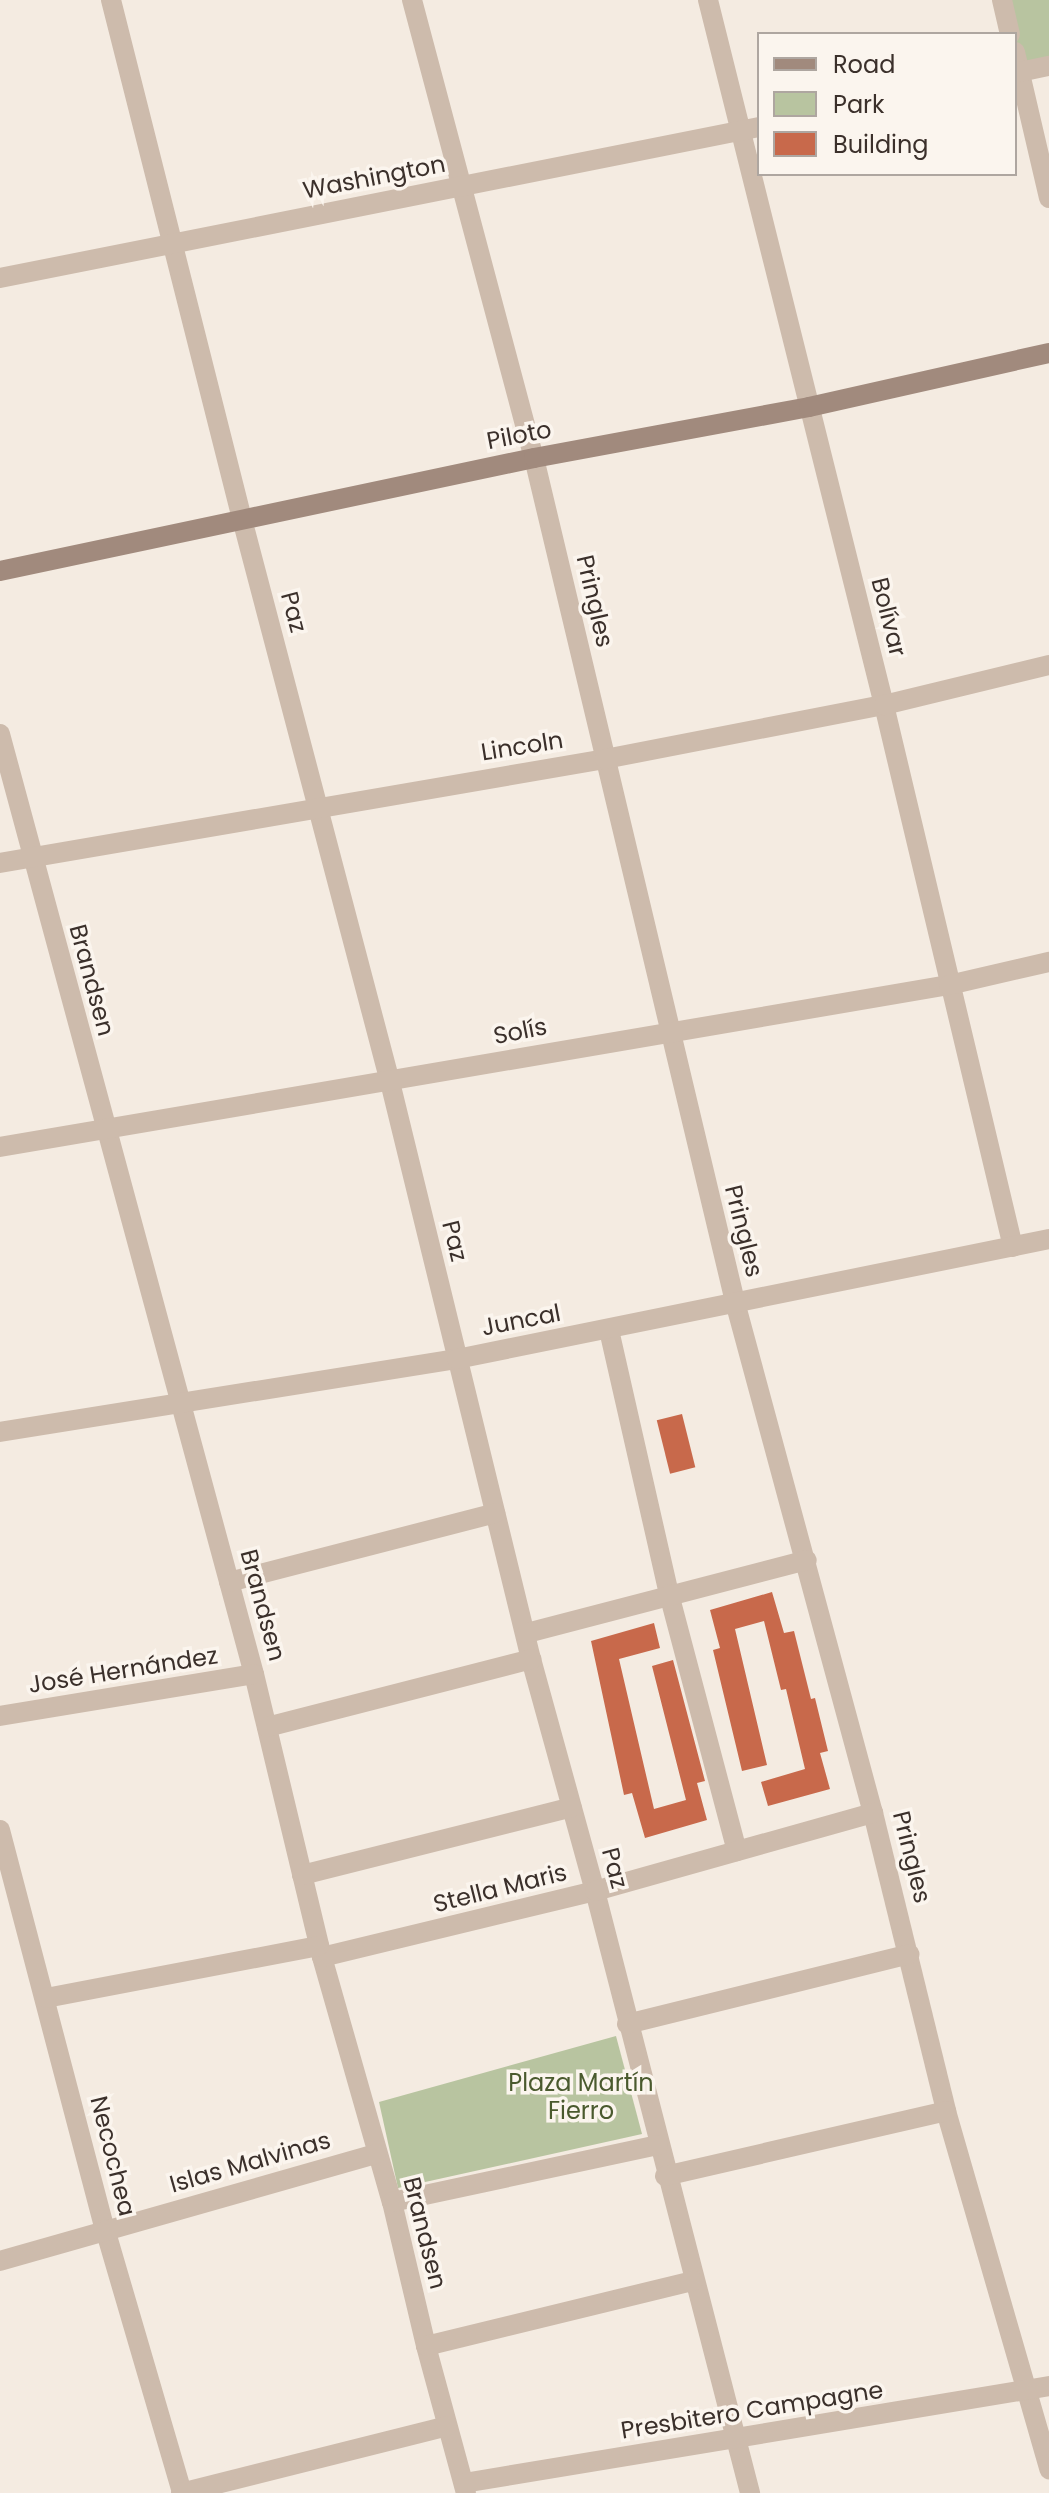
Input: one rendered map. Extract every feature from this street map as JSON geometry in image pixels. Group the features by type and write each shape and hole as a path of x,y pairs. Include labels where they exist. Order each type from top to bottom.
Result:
{"main road":[{"name":"Piloto","path":"0,571 534,458 809,407 1049,353"}],"street":[{"name":"Paz","path":"111,0 242,519 390,1082 531,1659 595,1891 665,2176 750,2493"},
{"name":"Pringles","path":"412,0 534,458 735,1302 873,1813 946,2111 1039,2388 1049,2469"},
{"name":"Bolívar","path":"708,0 750,129 757,162"},
{"path":"1002,0 1010,32"},
{"path":"1049,66 1017,65 1049,198"},
{"name":"Washington","path":"0,278 750,129"},
{"name":"Bolívar","path":"760,176 809,407 884,705 1013,1247"},
{"name":"Lincoln","path":"0,863 319,805 605,759 884,705 1049,665"},
{"name":"Brandsen","path":"0,734 183,1404 254,1674 320,1952 392,2202 426,2346 465,2488"},
{"name":"Solís","path":"0,1147 390,1082 668,1030 949,985 1049,962"},
{"name":"Juncal","path":"0,1432 457,1359 1049,1239"},
{"path":"609,1330 669,1594 737,1851"},
{"path":"229,1582 495,1513"},
{"path":"527,1633 807,1560"},
{"path":"267,1727 531,1659"},
{"name":"José Hernández","path":"0,1716 254,1674"},
{"path":"302,1875 572,1807"},
{"name":"Stella Maris","path":"46,1998 320,1952 595,1891 873,1813"},
{"name":"Necochea","path":"0,1830 3,1857 46,1998 105,2229 182,2493"},
{"path":"627,2024 909,1954"},
{"path":"665,2176 946,2111"},
{"path":"392,2202 658,2145"},
{"name":"Islas Malvinas","path":"0,2261 376,2154"},
{"path":"426,2346 693,2281"},
{"name":"Presbitero Campagne","path":"465,2488 1039,2388"},
{"path":"182,2493 447,2426"}],"green space":[{"path":"1003,0 1049,0 1049,58 1018,65 1017,32 1014,32"},
{"name":"Plaza Martín Fierro","path":"616,2036 642,2134 398,2188 379,2102"}],"building":[{"path":"682,1414 695,1467 670,1474 657,1420"},
{"path":"772,1592 784,1633 794,1631 811,1699 815,1698 828,1751 820,1753 830,1789 768,1806 761,1782 805,1769 786,1689 781,1690 764,1621 735,1629 767,1765 742,1771 713,1650 720,1648 710,1610"},
{"path":"654,1623 660,1648 619,1659 654,1809 686,1800 652,1666 673,1660 705,1781 697,1783 707,1820 645,1838 632,1793 624,1795 591,1641"}]}
